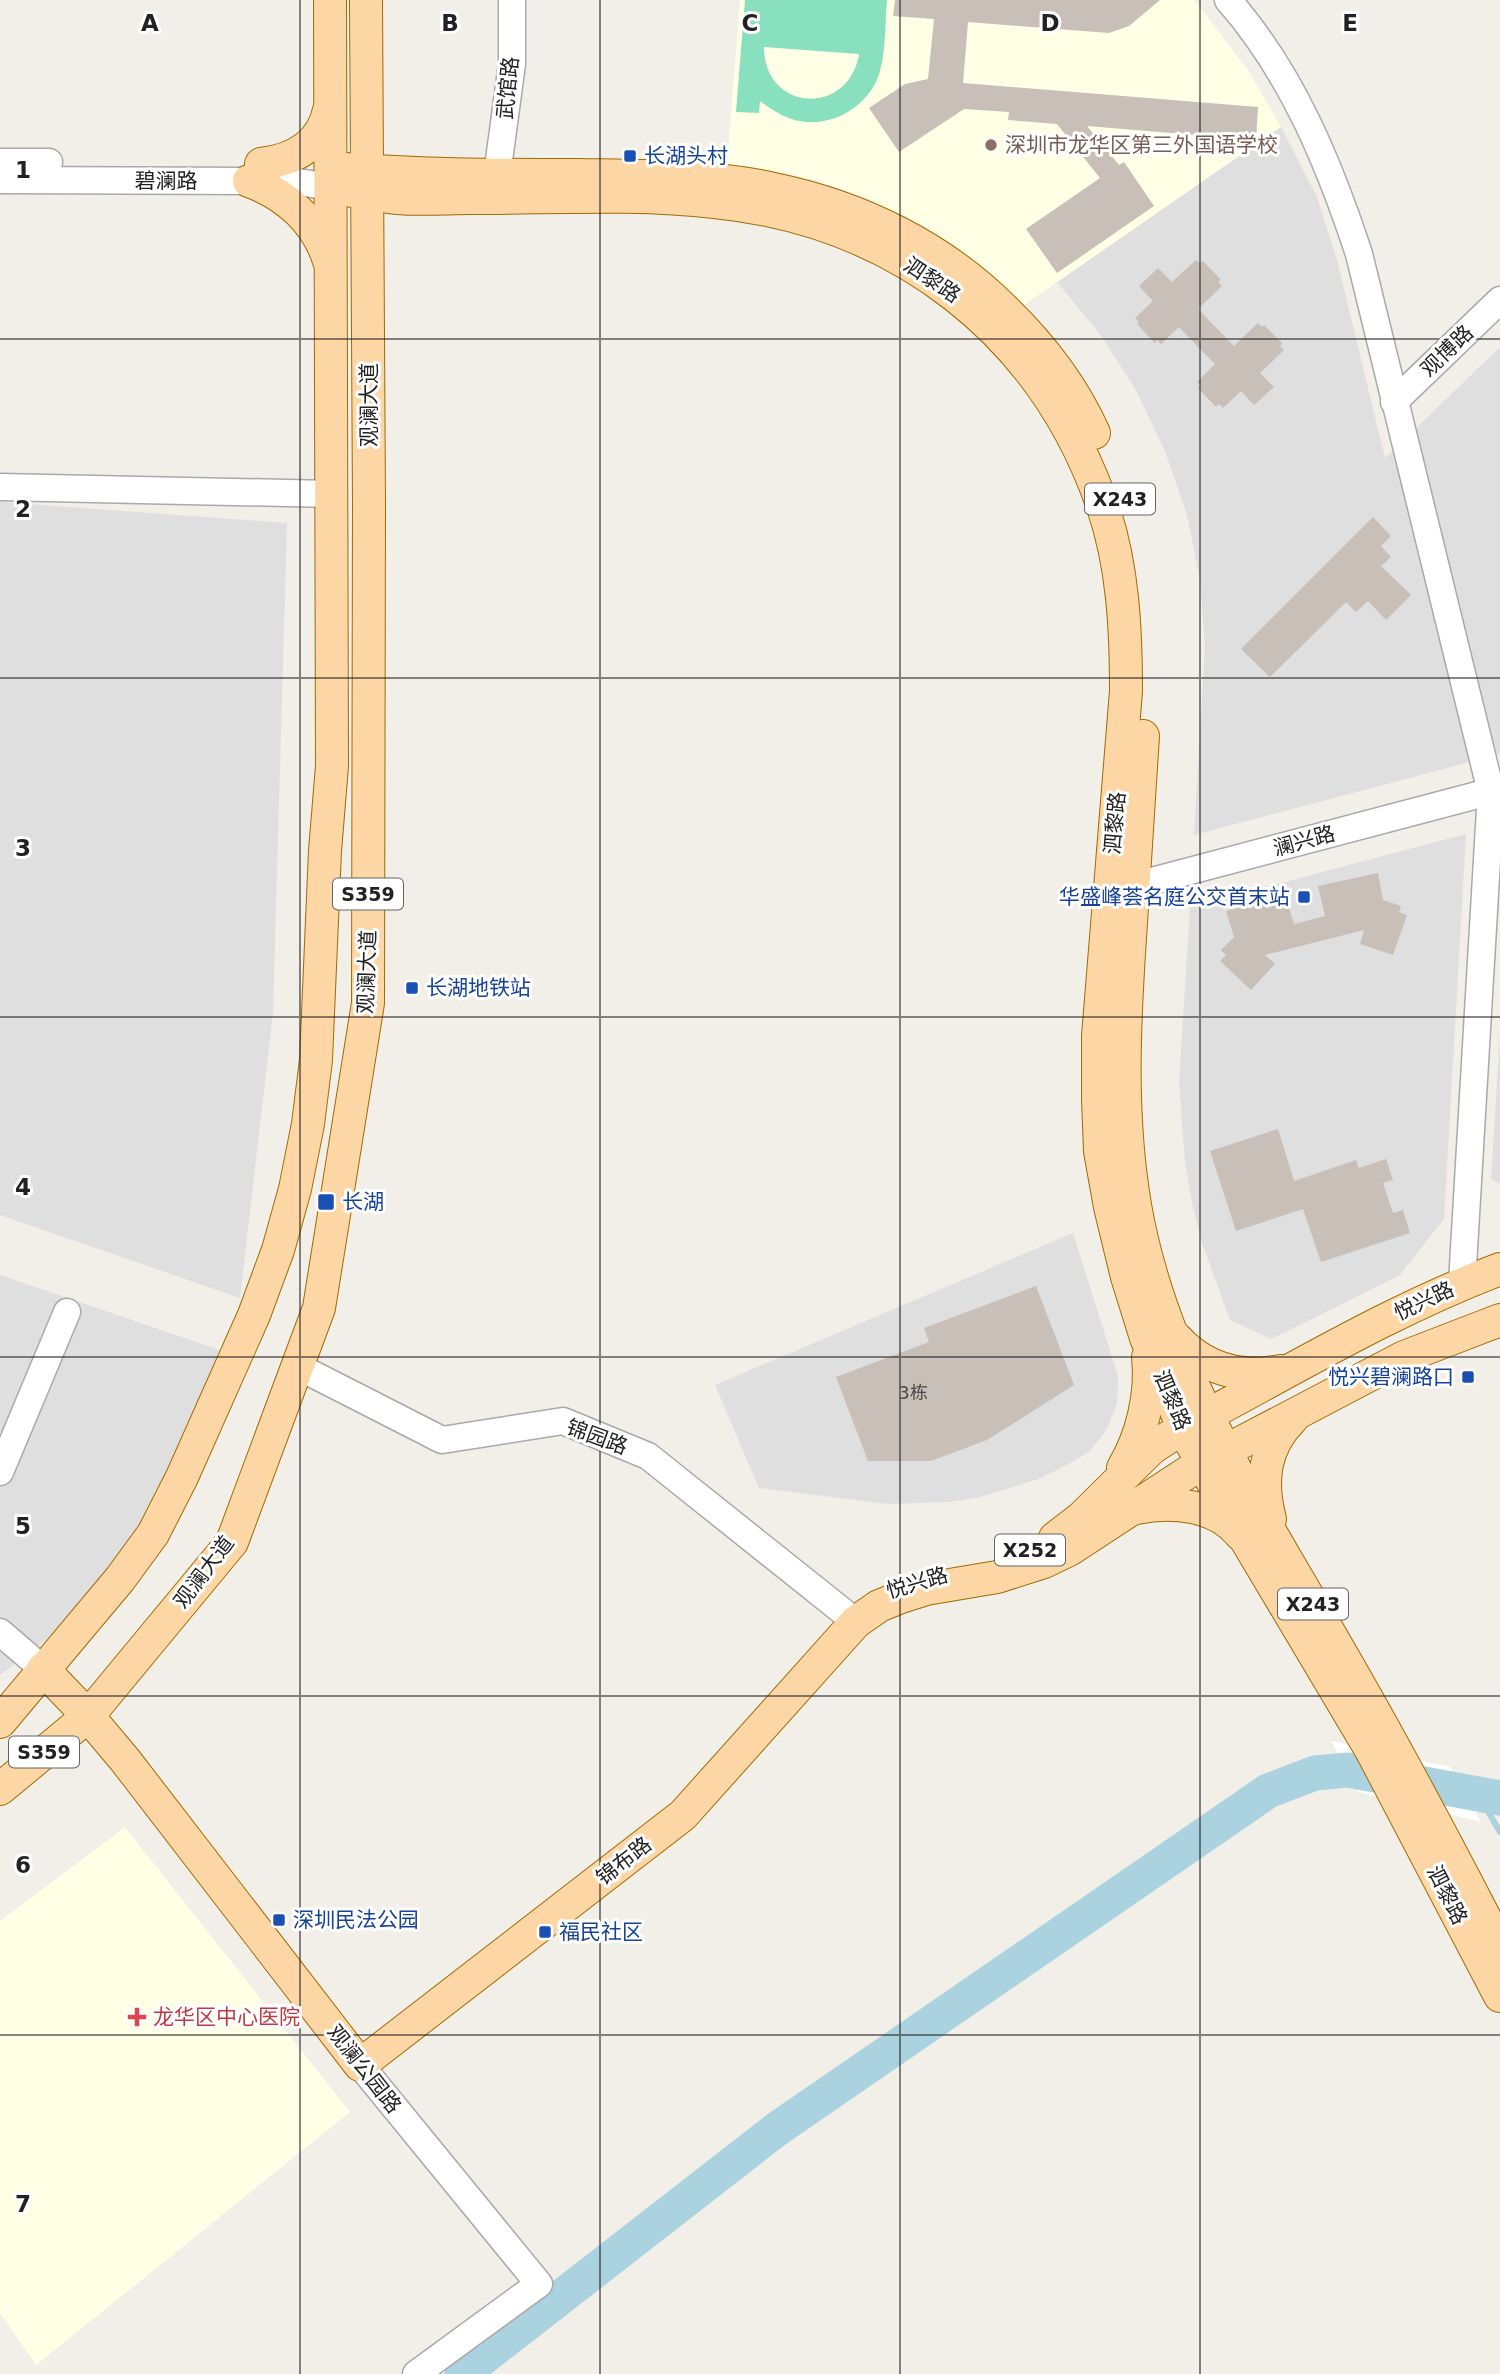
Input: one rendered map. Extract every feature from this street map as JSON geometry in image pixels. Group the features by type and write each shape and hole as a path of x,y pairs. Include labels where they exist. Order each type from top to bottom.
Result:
{"main road":[{"name":"观澜大道","path":"0,1722 120,1579 153,1534 182,1477 254,1315 278,1250 295,1189 310,1111 316,1060 324,863 332,766 330,0"},
{"name":"观澜大道","path":"0,1788 88,1716 232,1542 319,1308 368,1003 366,0"},
{"path":"366,102 370,118 385,146 435,186 386,227 371,249 368,263"},
{"path":"330,105 327,121 311,144 299,154 255,173 316,231 331,270"},
{"name":"泗黎路","path":"331,178 367,182 397,198 435,186 497,175 718,180 774,188 817,200 905,236 946,259 980,285 1018,322 1069,386 1088,420 1121,503 1141,582 1146,618 1146,665 1121,890 1098,1036 1100,1152 1124,1265 1159,1335 1194,1422 1414,1806 1500,1996"},
{"name":"泗黎路","path":"435,186 717,202 813,221 872,245 932,278 1004,338 1037,378 1063,420 1103,507 1114,550 1122,591 1126,642 1121,890"},
{"name":"悦兴路","path":"856,1622 861,1606 890,1588 1006,1560 1058,1536 1081,1518 1152,1448 1194,1422 1383,1319 1500,1269"},
{"name":"悦兴路","path":"856,1622 879,1606 901,1597 997,1577 1044,1562 1069,1550 1214,1457 1404,1357 1500,1320"},
{"path":"1112,1486 1137,1438 1159,1335 1186,1349 1203,1362 1223,1370 1244,1375 1292,1369"},
{"path":"1116,1518 1136,1508 1158,1504 1180,1505 1217,1516 1263,1544 1269,1514 1264,1478 1271,1447 1281,1430 1297,1413"},
{"name":"锦布路","path":"360,2065 683,1815 856,1622"},
{"name":"观澜公园路","path":"43,1669 125,1760 360,2065"},
{"name":"泗黎路","path":"1414,1806 1500,1947"}],"street":[{"name":"武馆路","path":"497,175 512,64 512,0"},
{"path":"1228,0 1277,68 1311,127 1338,189 1359,254 1394,402 1496,790 1462,1283"},
{"name":"碧澜路","path":"0,162 331,178"},
{"name":"碧澜路","path":"0,180 255,173"},
{"name":"观博路","path":"1394,402 1500,300"},
{"path":"0,488 332,494"},
{"name":"澜兴路","path":"1121,890 1496,790"},
{"path":"0,1472 67,1312"},
{"name":"锦园路","path":"297,1366 442,1440 563,1421 648,1456 856,1622"},
{"path":"0,1632 43,1669"},
{"name":"观澜公园路","path":"360,2065 539,2284 416,2374"}],"shaded area":[{"name":"深圳市龙华区第三外国语学校","path":"740,0 1194,0 1248,70 1281,127 1024,305 989,272 951,243 867,198 821,182 775,171 727,164"},
{"path":"1281,127 1317,197 1337,260 1385,458 1500,347 1500,754 1194,835 1205,647 1200,580 1187,515 1165,451 1136,390 1100,334 1057,282"},
{"path":"0,502 287,523 273,1013 240,1298 0,1215"},
{"path":"1466,834 1444,1219 1399,1276 1271,1339 1230,1320 1202,1243 1192,1203 1185,1163 1179,1082 1190,907"},
{"path":"1500,1032 1500,1184 1491,1179"},
{"path":"1073,1233 1118,1376 1117,1404 1107,1429 1090,1451 1039,1479 980,1497 950,1502 888,1504 759,1488 715,1385"},
{"path":"0,1275 220,1350 150,1514 88,1603 0,1675"},
{"name":"龙华区中心医院","path":"125,1827 350,2112 36,2365 0,2313 0,1921"}],"green space":[{"path":"745,0 887,0 880,71 868,94 859,104 837,117 812,122 788,118 760,101 759,113 736,112","holes":["764,47 859,54 851,75 839,89 824,97 807,99 791,94 777,84 768,68"]}],"pier":[{"path":"1331,1741 1450,1767 1481,1822 1359,1792"}],"building":[{"path":"895,0 1160,0 1129,26 1109,33 968,22 963,83 1258,107 1256,140 1087,126 1119,165 1124,162 1154,206 1057,273 1026,229 1100,178 1057,124 1008,120 1009,112 964,109 899,152 869,108 905,84 928,79 934,19 893,16"},
{"path":"1196,260 1200,263 1203,261 1221,280 1218,282 1222,286 1198,309 1234,346 1258,323 1262,327 1264,325 1282,343 1280,346 1284,350 1260,373 1274,387 1254,405 1241,391 1223,408 1219,404 1216,407 1198,388 1201,385 1197,382 1215,364 1179,327 1161,344 1157,340 1155,343 1137,324 1139,322 1135,318 1153,301 1139,286 1158,268 1172,282"},
{"path":"1373,517 1391,536 1381,546 1391,557 1381,566 1411,595 1386,620 1368,601 1356,612 1346,602 1270,677 1241,649"},
{"path":"1378,873 1383,900 1401,906 1399,912 1407,915 1393,955 1360,944 1364,930 1265,955 1275,964 1251,990 1220,961 1226,955 1221,950 1234,937 1226,911 1285,895 1294,924 1325,916 1318,886"},
{"path":"1278,1129 1294,1181 1356,1160 1359,1168 1386,1159 1393,1180 1383,1183 1393,1213 1403,1210 1410,1233 1321,1262 1303,1209 1236,1231 1210,1151"},
{"path":"1036,1286 1074,1385 987,1440 931,1461 868,1461 836,1377 929,1342 924,1328"}],"waterway":[{"path":"462,2374 777,2129 1268,1791 1315,1773 1348,1770 1500,1798"},
{"path":"1478,1794 1500,1832"}],"place":[{"name":"深圳市龙华区第三外国语学校","path":"991,145"},
{"name":"长湖头村","path":"630,156"},
{"name":"华盛峰荟名庭公交首末站","path":"1304,897"},
{"name":"长湖地铁站","path":"412,988"},
{"name":"长湖","path":"326,1202"},
{"name":"悦兴碧澜路口","path":"1468,1377"},
{"name":"深圳民法公园","path":"279,1920"},
{"name":"福民社区","path":"545,1932"},
{"name":"龙华区中心医院","path":"137,2017"}]}
